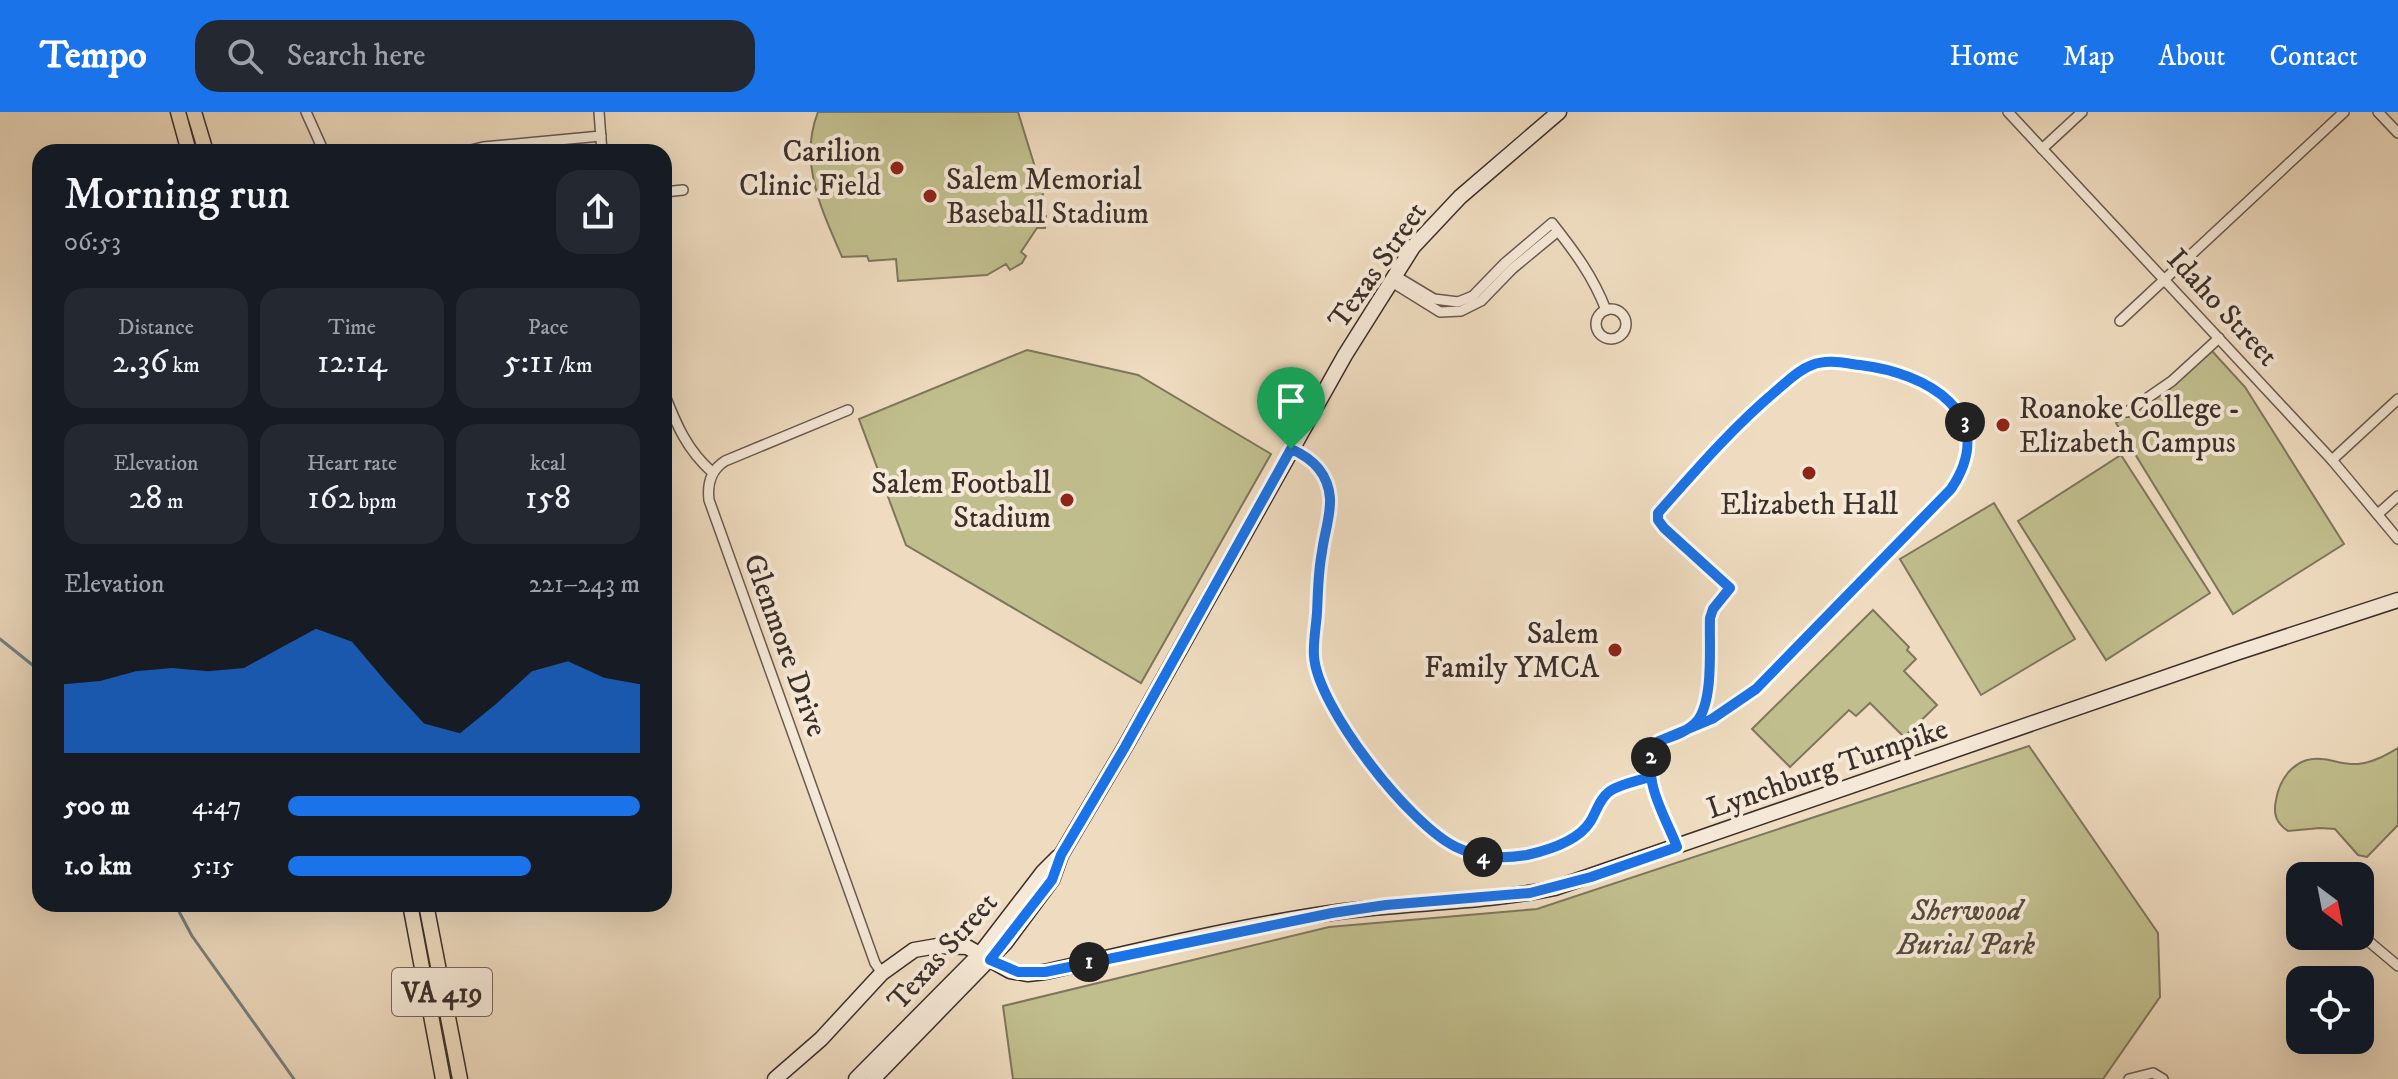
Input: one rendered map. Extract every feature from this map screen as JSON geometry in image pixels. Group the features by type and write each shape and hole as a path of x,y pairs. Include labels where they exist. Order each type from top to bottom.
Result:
{"main road":[{"path":"178,112 187,144"},
{"path":"194,112 204,144"},
{"name":"Texas Street","path":"873,1079 1052,880 1061,855 1137,726 1291,449 1413,247 1450,206 1559,112"},
{"name":"Lynchburg Turnpike","path":"775,1079 821,1039 882,973 914,950 948,947 967,956 985,957 1018,972 1045,972 1332,913 1386,905 1530,893 1591,877 2260,644 2398,600"},
{"name":"VA 419","path":"412,912 443,1079"},
{"name":"VA 419","path":"428,912 460,1079"},
{"name":"Texas Street","path":"856,1079 985,957"}],"street":[{"path":"306,112 320,144"},
{"path":"599,112 602,144"},
{"name":"Idaho Street","path":"2008,112 2332,460 2396,533"},
{"path":"2042,149 2082,112"},
{"path":"2120,321 2344,112"},
{"path":"2378,112 2398,133"},
{"path":"515,144 601,136"},
{"path":"672,191 683,190"},
{"path":"1392,278 1440,312 1461,311 1481,301 1555,227 1583,263 1597,286 1606,310"},
{"path":"2127,412 2172,381 2219,338"},
{"path":"1677,847 1650,777 1651,757 1659,741 1685,731 1712,719 1756,689 1951,489 1965,464 1968,431 1959,412 1941,394 1910,377 1872,366 1823,362 1807,367 1738,425 1658,513 1658,520 1664,528 1730,588 1713,609 1710,618 1709,674 1704,702 1699,718 1685,731"},
{"path":"2332,460 2398,399"},
{"path":"672,411 684,439 700,462 712,472 725,461 848,410"},
{"path":"1291,449 1308,456 1319,468 1327,482 1330,498 1321,554 1313,655 1326,698 1383,780 1428,829 1454,847 1484,857 1528,854 1570,840 1582,832 1611,790 1650,777"},
{"name":"Glenmore Drive","path":"712,472 709,500 875,963 882,973"},
{"path":"2378,514 2398,496"},
{"path":"2374,946 2398,966"},
{"path":"2129,1079 2153,1073 2163,1079"}],"green space":[{"name":"Salem Memorial Baseball Stadium","path":"818,112 1018,112 1043,193 1039,215 1046,216 1045,228 1037,228 1021,252 1026,256 1022,263 1010,270 1006,264 987,275 898,281 896,259 869,261 867,256 842,257 820,204 812,168 812,131"},
{"name":"Salem Football Stadium","path":"1027,350 1138,375 1271,454 1141,683 906,545 859,419"},
{"path":"2212,351 2245,387 2344,544 2233,614 2116,423 2166,392"},
{"path":"2121,455 2210,593 2106,660 2018,521"},
{"path":"1994,503 2075,639 1981,695 1900,559"},
{"path":"1873,610 1909,647 1907,650 1916,659 1904,671 1937,705 1904,737 1870,703 1856,716 1849,710 1790,767 1752,729"},
{"name":"Sherwood Burial Park","path":"2029,746 2158,933 2160,997 2103,1079 1013,1079 1003,1006 1329,927 1537,909"},
{"path":"2398,748 2398,825 2367,857 2358,855 2335,829 2288,831 2276,818 2281,783 2297,765 2313,759 2363,763"}],"waterway":[{"path":"0,639 32,665"},
{"path":"179,912 192,936 294,1079"}],"place":[{"name":"Carilion Clinic Field","path":"897,168"},
{"name":"Salem Memorial Baseball Stadium","path":"930,196"},
{"name":"Roanoke College - Elizabeth Campus","path":"2003,425"},
{"name":"Elizabeth Hall","path":"1809,473"},
{"name":"Salem Football Stadium","path":"1067,500"},
{"name":"Salem Family YMCA","path":"1615,650"}],"route":[{"path":"1291,449 1125,747 1061,855 1052,880 990,960 1010,971 1028,974 1045,972 1332,913 1386,905 1530,893 1591,877 1677,847 1651,783 1651,757 1659,741 1685,731 1699,718 1709,674 1710,618 1713,609 1730,588 1664,528 1658,520 1658,513 1738,425 1795,374 1818,363 1872,366 1910,377 1928,386 1959,412 1965,422 1969,442 1965,464 1951,489 1756,689 1712,719 1685,731 1659,741 1654,750 1651,757 1650,777 1611,790 1582,832 1570,840 1528,854 1503,857 1472,854 1454,847 1428,829 1383,780 1326,698 1313,655 1321,554 1330,498 1327,482 1319,468 1308,456 1291,449"}]}
